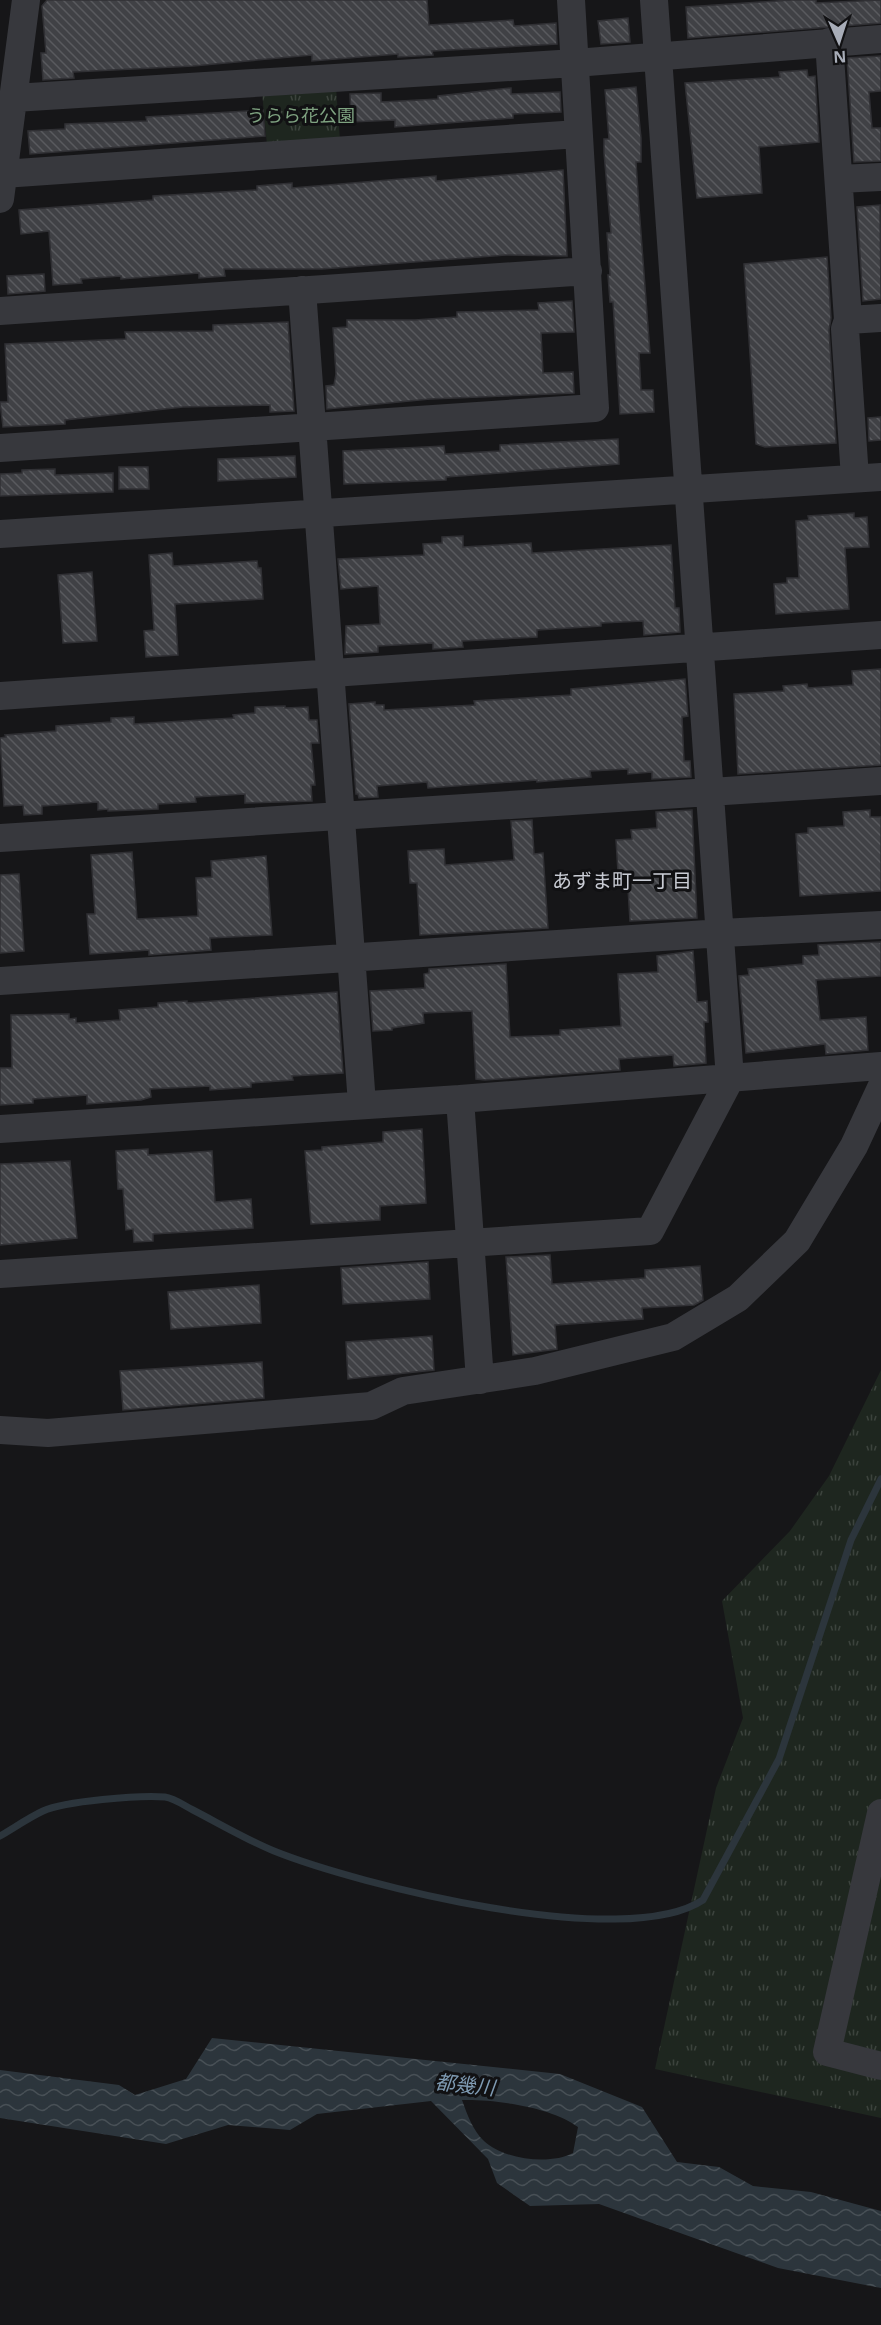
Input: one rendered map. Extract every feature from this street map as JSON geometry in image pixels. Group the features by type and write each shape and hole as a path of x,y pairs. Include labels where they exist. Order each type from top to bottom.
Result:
{"street":[{"path":"26,0 2,187 578,134"},
{"path":"0,448 595,408 571,0"},
{"path":"0,1274 650,1231 730,1079 712,790 688,491 654,0"},
{"path":"14,98 575,63 881,39"},
{"path":"0,534 688,491 868,477 845,329 848,320 829,42"},
{"path":"838,179 881,177"},
{"path":"0,311 588,271"},
{"path":"302,290 362,1104"},
{"path":"848,320 881,318"},
{"path":"0,696 329,671 881,635"},
{"path":"0,837 881,781"},
{"path":"0,981 350,956 881,925"},
{"path":"0,1129 460,1099 881,1066"},
{"path":"0,1430 48,1433 371,1406 402,1391 535,1371 673,1336 738,1298 797,1240 854,1146 881,1089"},
{"path":"460,1099 480,1380"},
{"path":"881,1813 827,2052 881,2066"}],"green space":[{"name":"うらら花公園","path":"336,88 340,140 267,145 262,92"},
{"path":"881,1370 881,2118 655,2069 716,1788 743,1718 722,1601 790,1531 829,1476"}],"water":[{"name":"都幾川","path":"212,2038 560,2074 642,2107 677,2162 719,2167 753,2186 811,2192 881,2211 881,2288 778,2268 599,2204 530,2206 497,2183 488,2159 431,2101 317,2114 290,2130 228,2125 166,2144 0,2118 0,2070 119,2085 135,2095 186,2079","holes":["462,2100 538,2109 567,2120 578,2127 573,2153 553,2159 528,2159 503,2153 484,2141 471,2122"]}],"building":[{"path":"47,0 427,0 429,25 513,20 514,26 556,23 557,44 432,51 433,55 398,57 398,54 312,61 312,55 193,66 73,72 74,78 43,80 41,53 46,53 42,6"},
{"path":"816,0 816,3 881,0 881,23 688,38 686,7"},
{"path":"628,18 630,42 601,44 598,21"},
{"path":"881,56 881,91 869,92 872,128 881,128 881,161 854,162 847,58"},
{"path":"807,70 808,77 815,76 819,142 759,147 762,193 697,198 685,83 780,77 779,72"},
{"path":"636,87 641,162 636,162 650,353 639,353 641,390 653,390 654,412 620,414 613,302 610,302 608,275 610,275 607,233 611,233 604,153 604,139 609,139 605,90"},
{"path":"511,88 511,94 560,92 561,112 513,114 513,118 395,127 395,120 351,122 350,94 381,93 381,102 438,99 438,96"},
{"path":"263,110 265,136 30,154 28,131 65,129 65,124 147,121 146,117"},
{"path":"563,170 567,256 506,255 322,269 224,269 225,276 199,278 199,273 121,279 121,276 81,279 82,283 53,285 49,231 21,234 19,210 153,200 153,196 257,190 257,186 292,183 292,188 436,176 436,181"},
{"path":"880,205 881,299 863,301 857,207"},
{"path":"827,257 836,443 765,447 756,444 744,264"},
{"path":"44,274 45,291 8,294 7,276"},
{"path":"572,301 574,332 541,333 543,373 573,372 574,393 430,399 327,409 326,386 334,385 336,374 333,328 347,327 347,320 415,320 457,317 457,312 539,310 538,303"},
{"path":"288,322 294,411 270,412 270,405 183,407 65,420 65,424 3,427 0,402 8,402 5,344 126,339 125,332 213,331 213,325"},
{"path":"881,417 881,440 869,441 868,418"},
{"path":"618,439 619,464 446,477 446,480 344,484 343,451 444,446 445,454 500,451 500,445"},
{"path":"295,456 296,477 218,481 218,459"},
{"path":"119,467 148,467 149,489 119,489"},
{"path":"55,469 55,475 113,473 113,492 0,496 0,474 22,473 22,470"},
{"path":"854,513 854,518 867,517 869,547 845,548 849,609 776,614 774,584 787,583 787,578 799,578 796,521 809,520 808,516"},
{"path":"463,536 463,547 531,543 532,553 671,545 675,608 679,608 680,632 644,635 643,621 601,623 601,626 537,630 537,637 462,641 463,647 433,649 433,643 378,646 378,652 345,654 346,626 380,624 378,586 341,589 338,559 424,555 423,544 442,543 442,537"},
{"path":"172,553 173,566 257,561 258,568 261,568 263,599 175,604 178,655 146,657 144,631 154,630 149,555"},
{"path":"92,572 97,641 63,643 58,575"},
{"path":"881,669 881,765 738,774 734,694 784,691 783,686 807,684 808,688 853,685 852,671"},
{"path":"685,679 688,716 682,717 684,761 690,761 691,777 652,779 652,772 628,774 628,769 590,771 591,777 537,782 537,780 428,788 427,782 377,786 378,797 359,798 356,794 349,704 375,702 375,705 384,705 384,710 475,705 474,701 571,695 571,689"},
{"path":"285,706 285,708 308,707 309,720 317,720 319,743 311,743 315,785 311,785 312,801 245,803 245,794 195,797 196,802 158,804 158,809 98,810 98,802 42,806 42,814 24,815 23,805 4,806 0,738 6,737 5,735 56,731 56,726 111,722 111,718 134,717 134,724 234,718 233,715 255,713 255,707"},
{"path":"692,810 697,918 630,921 627,872 618,872 616,840 632,839 631,830 657,828 656,812"},
{"path":"870,810 870,817 881,817 881,891 800,896 796,834 808,833 808,828 844,826 843,812"},
{"path":"532,820 534,854 543,853 548,928 420,935 417,883 410,883 408,851 444,849 445,865 514,860 511,821"},
{"path":"132,852 137,919 198,916 196,878 212,877 211,861 266,856 272,935 210,938 211,950 149,955 149,950 90,954 87,914 95,914 91,855"},
{"path":"19,874 24,951 0,953 0,875"},
{"path":"881,942 881,976 816,980 820,1020 866,1017 868,1050 826,1054 825,1044 746,1053 739,976 749,975 748,969 803,964 803,956 819,955 818,945"},
{"path":"693,951 697,1002 707,1001 708,1022 704,1022 706,1063 674,1066 673,1055 619,1059 620,1070 485,1080 476,1079 472,1011 423,1013 424,1023 392,1028 392,1030 373,1031 370,991 425,988 424,974 429,973 429,969 506,964 510,1037 560,1035 560,1030 621,1026 618,974 658,972 657,956"},
{"path":"337,992 343,1073 292,1076 293,1080 251,1083 251,1087 210,1090 210,1086 150,1089 151,1097 141,1100 87,1104 87,1095 33,1099 33,1103 0,1105 0,1068 12,1068 11,1015 69,1014 69,1019 76,1018 76,1023 120,1020 119,1010 158,1007 158,1003"},
{"path":"422,1129 426,1203 380,1206 380,1220 311,1224 305,1151 322,1150 322,1147 383,1142 383,1132"},
{"path":"148,1149 148,1155 212,1151 215,1202 251,1199 253,1228 153,1234 153,1241 134,1242 133,1229 126,1230 123,1189 118,1189 116,1151"},
{"path":"70,1161 77,1238 0,1245 0,1164"},
{"path":"550,1255 552,1284 645,1278 645,1270 700,1266 703,1300 694,1305 642,1308 643,1319 555,1325 557,1349 513,1355 506,1257"},
{"path":"428,1262 430,1299 343,1304 341,1268"},
{"path":"259,1285 261,1323 171,1329 168,1292"},
{"path":"432,1336 434,1370 348,1379 346,1342"},
{"path":"262,1362 264,1398 123,1410 120,1371"}],"waterway":[{"path":"0,1836 53,1807 102,1799 165,1797 176,1800 264,1847 314,1865 427,1895 491,1908 555,1916 615,1919 666,1914 703,1900 779,1759 851,1540 881,1479"}],"district":[{"name":"あずま町一丁目","path":"622,881"}]}
